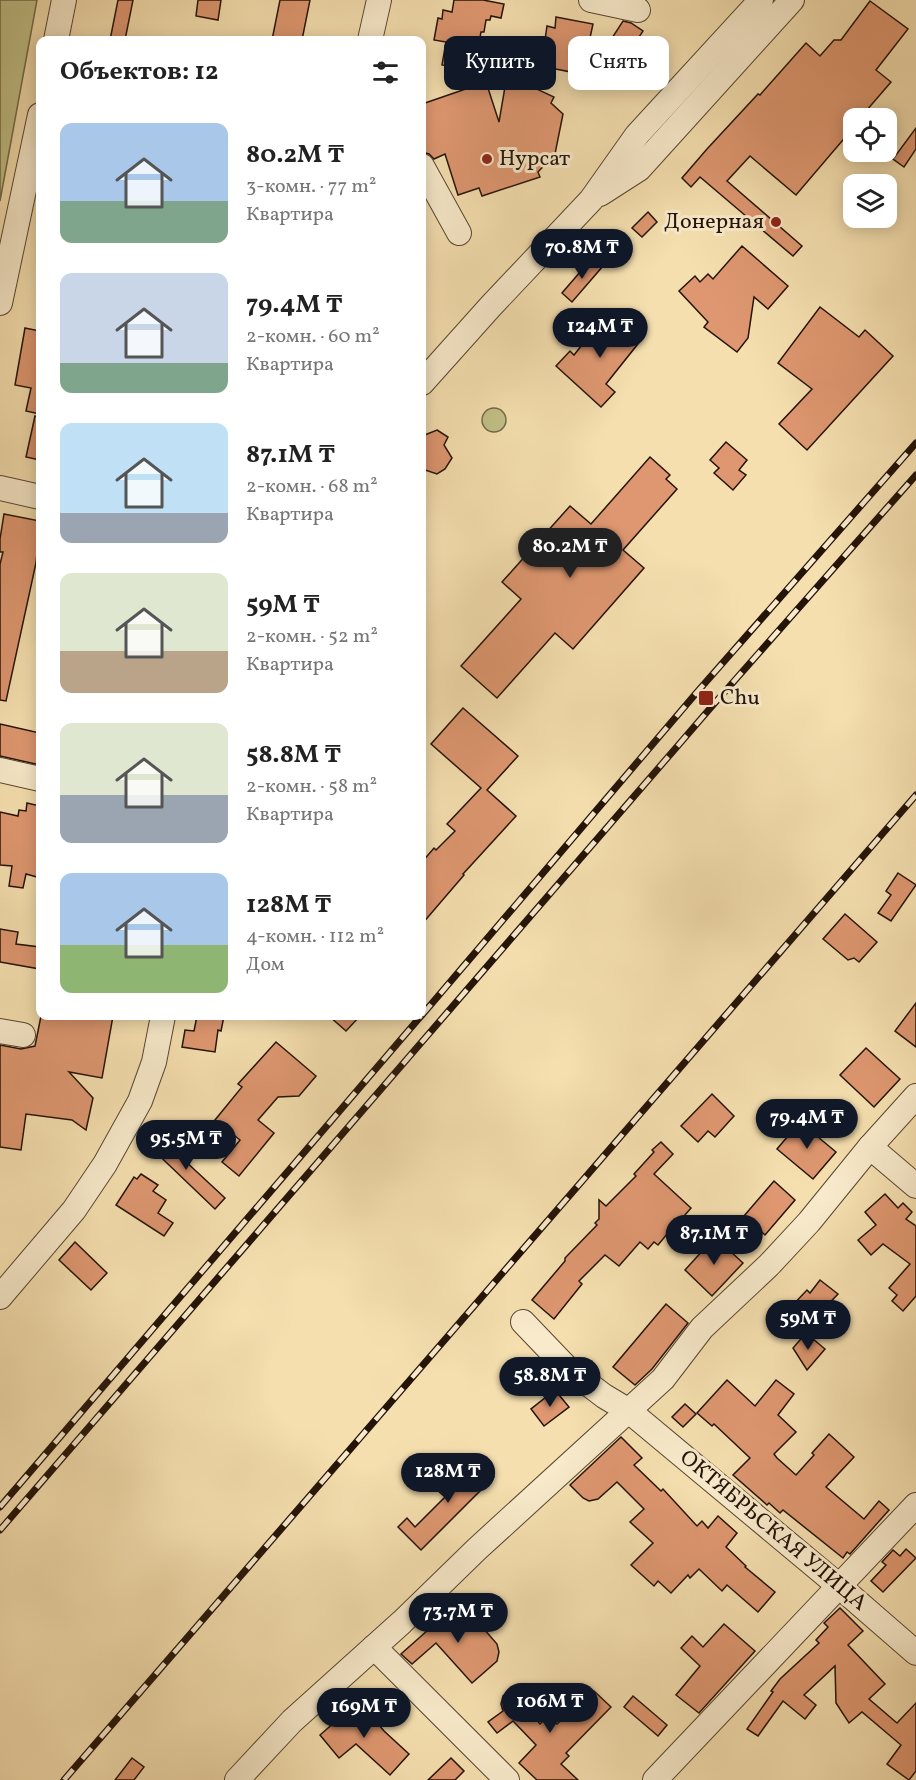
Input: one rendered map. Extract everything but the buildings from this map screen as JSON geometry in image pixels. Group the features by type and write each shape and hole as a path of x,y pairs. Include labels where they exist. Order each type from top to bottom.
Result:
{"street":[{"path":"57,36 64,0"},
{"path":"371,36 379,0"},
{"path":"591,0 638,10"},
{"path":"426,379 591,200 637,135 761,0"},
{"path":"591,200 639,169 792,0"},
{"path":"0,303 36,134"},
{"path":"426,173 459,233"},
{"path":"0,488 36,496"},
{"path":"0,770 36,778"},
{"path":"0,1297 74,1210 105,1164 140,1101 154,1062 162,1020"},
{"path":"237,1780 292,1721 663,1378 702,1328 769,1265 809,1222 870,1147 916,1096"},
{"path":"870,1147 916,1186"},
{"name":"ОКТЯБРЬСКАЯ УЛИЦА","path":"522,1322 567,1368 604,1396 629,1411 916,1653"},
{"path":"655,1780 916,1505"},
{"path":"374,1647 507,1780"}],"shaded area":[{"path":"0,0 37,0 0,201"},
{"path":"494,408 503,411 506,420 503,429 494,432 485,429 482,420 485,411"}],"railway":[{"path":"426,1010 698,691 916,443"},
{"path":"0,1530 713,705 916,475"},
{"path":"64,1780 916,795"},
{"path":"0,1507 418,1020"}],"place":[{"name":"Нурсат","path":"487,159"},
{"name":"Донерная","path":"776,222"},
{"name":"Chu","path":"706,698"}]}
